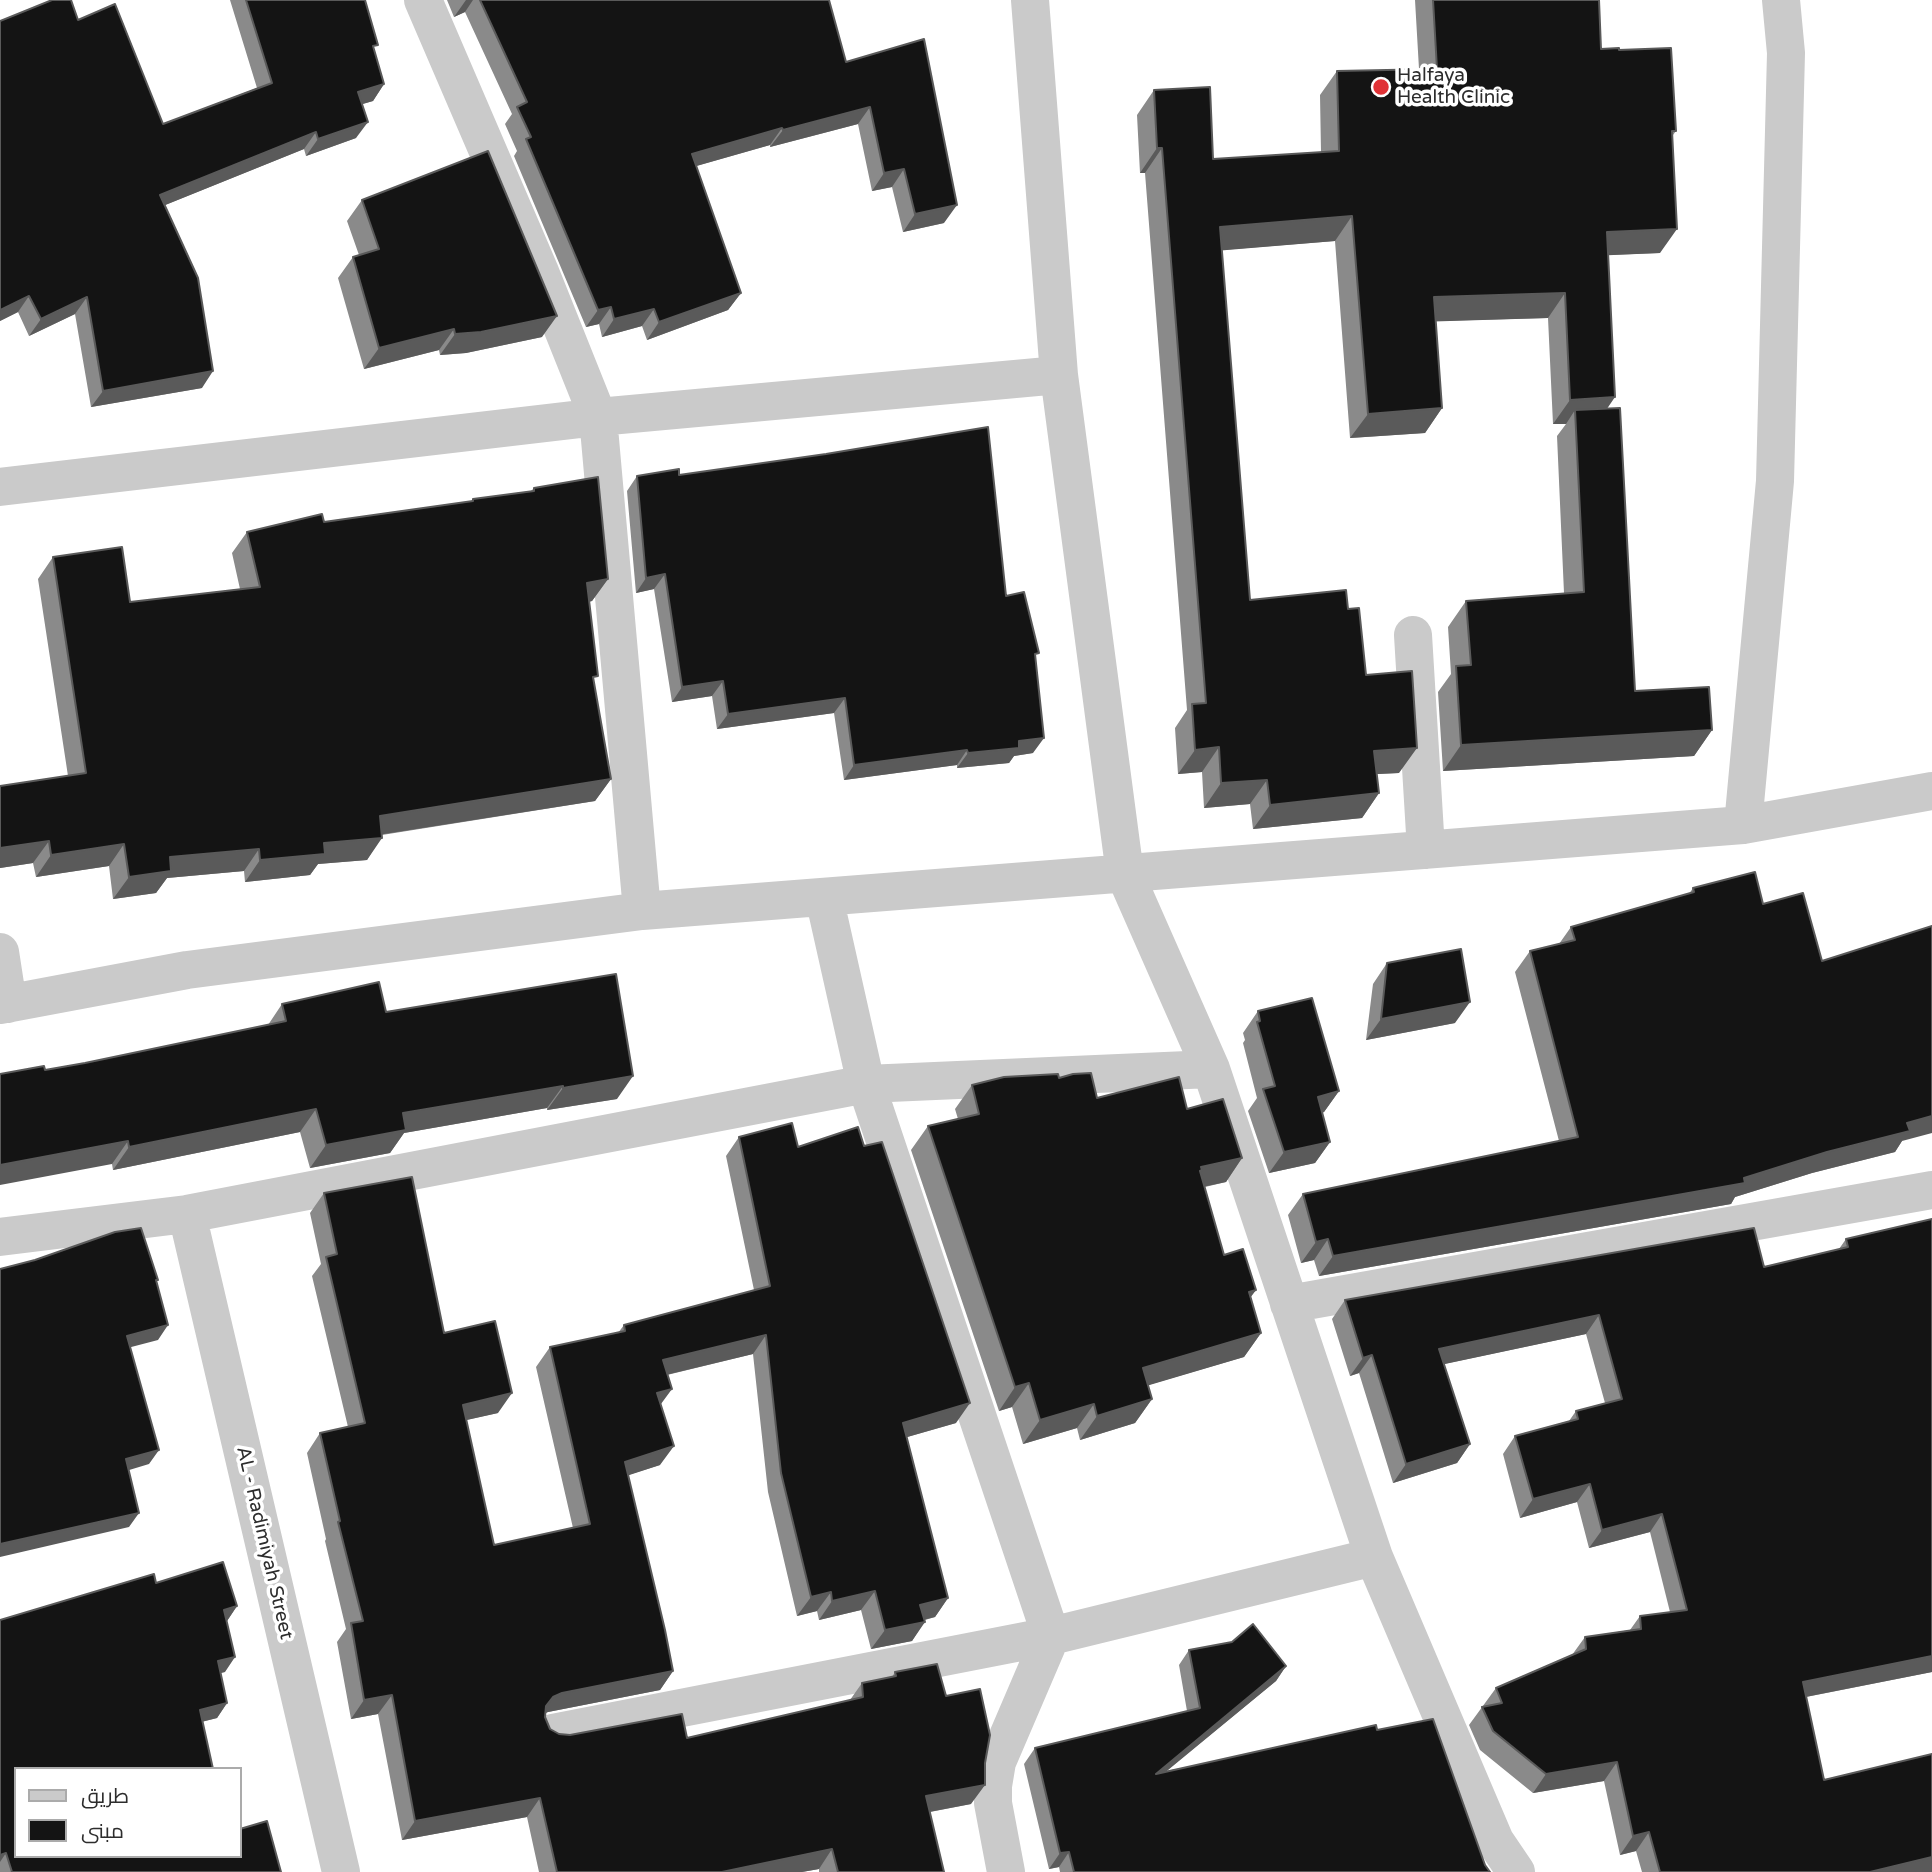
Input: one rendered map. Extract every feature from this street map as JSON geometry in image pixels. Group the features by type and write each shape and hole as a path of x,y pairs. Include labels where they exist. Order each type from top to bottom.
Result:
{"street":[{"path":"423,0 540,272 598,417 642,911"},
{"path":"1030,0 1059,375 1125,874 1211,1069 1374,1557 1495,1841 1516,1872"},
{"path":"1744,825 1775,481 1786,53 1781,0"},
{"path":"0,486 598,417 1059,375"},
{"path":"1413,635 1426,850"},
{"path":"0,952 4,1005 187,970 642,911 1744,825 1932,791"},
{"path":"824,897 866,1084 1051,1636 997,1762 993,1803 1006,1872"},
{"path":"0,1237 187,1214 866,1084 1211,1069"},
{"path":"1289,1304 1932,1190"},
{"name":"AL - Radimiyah Street","path":"187,1214 341,1872"},
{"path":"553,1733 1051,1636 1374,1557"}],"building":[{"path":"52,0 71,0 78,20 115,4 163,124 272,83 246,0 365,0 378,45 373,46 384,84 358,92 368,122 318,139 316,132 160,195 198,278 213,371 103,391 87,297 41,319 29,296 0,310 0,21"},
{"path":"480,0 829,0 846,62 924,39 957,205 915,214 904,169 884,173 870,107 783,130 782,128 692,154 741,293 659,322 654,309 614,319 611,307 598,310 526,139 531,137 517,107 527,102"},
{"path":"1433,0 1599,0 1601,49 1671,48 1676,131 1672,131 1677,229 1607,232 1615,397 1570,400 1565,293 1434,297 1442,408 1368,414 1352,216 1220,227 1250,600 1346,590 1348,609 1359,608 1366,675 1412,671 1417,748 1374,751 1379,793 1270,805 1267,780 1221,783 1219,747 1195,750 1192,704 1206,703 1162,148 1157,148 1154,90 1210,87 1213,159 1339,151 1337,71 1437,69"},
{"path":"488,151 557,316 481,332 455,334 454,329 379,348 353,257 379,249 362,200"},
{"path":"1620,408 1635,691 1709,687 1712,730 1461,745 1456,666 1471,665 1466,601 1584,592 1575,410"},
{"path":"988,427 1006,596 1024,592 1039,653 1035,654 1044,738 1019,741 1019,748 968,753 967,750 854,765 845,698 728,714 723,681 682,687 665,574 646,578 637,476 679,469 679,475"},
{"path":"598,477 608,579 587,583 598,676 593,677 611,779 380,816 382,838 324,843 325,854 260,860 259,849 170,857 171,871 129,877 124,844 51,855 49,841 0,848 0,786 86,773 53,557 122,547 130,602 260,587 247,532 322,514 324,522 534,491 534,488"},
{"path":"1755,872 1763,904 1803,893 1822,961 1932,926 1932,1116 1907,1123 1910,1131 1827,1152 1744,1178 1745,1183 1333,1256 1328,1239 1316,1242 1303,1194 1578,1137 1530,951 1575,940 1571,927 1694,892 1693,888"},
{"path":"1461,949 1470,1002 1381,1019 1387,963"},
{"path":"616,974 633,1076 403,1113 406,1130 326,1145 316,1109 129,1147 128,1141 0,1165 0,1074 44,1066 45,1070 85,1063 286,1021 282,1004 379,982 386,1012"},
{"path":"1312,998 1339,1091 1318,1097 1330,1142 1284,1152 1263,1089 1275,1086 1257,1022 1260,1021 1258,1011"},
{"path":"1091,1073 1097,1098 1179,1077 1187,1109 1223,1099 1242,1158 1201,1167 1200,1171 1224,1255 1243,1249 1256,1290 1249,1292 1261,1333 1143,1368 1152,1399 1097,1416 1094,1404 1040,1420 1029,1383 1015,1387 928,1126 979,1114 972,1085 1004,1077 1058,1074 1059,1078"},
{"path":"792,1123 798,1147 858,1127 864,1146 882,1142 970,1403 903,1423 948,1598 920,1605 925,1622 885,1630 875,1591 832,1601 831,1592 811,1597 781,1473 766,1335 663,1360 672,1389 657,1393 674,1446 625,1462 673,1671 562,1693 553,1697 546,1706 545,1717 550,1729 559,1734 570,1735 682,1714 687,1738 863,1697 862,1683 896,1676 895,1672 937,1664 946,1696 980,1689 990,1735 985,1763 985,1785 926,1796 944,1872 838,1872 832,1849 722,1872 557,1872 540,1798 415,1821 392,1695 364,1700 351,1623 363,1621 338,1522 340,1521 320,1433 365,1423 326,1257 337,1254 324,1193 412,1177 444,1333 495,1321 512,1393 463,1405 494,1545 590,1524 550,1347 625,1331 624,1325 770,1286 739,1137"},
{"path":"1932,1219 1932,1656 1803,1682 1824,1780 1932,1754 1932,1857 1870,1872 1660,1872 1649,1832 1633,1836 1617,1762 1546,1774 1493,1731 1482,1707 1502,1703 1496,1688 1586,1649 1585,1637 1641,1629 1640,1616 1687,1610 1662,1514 1602,1530 1590,1484 1533,1499 1515,1436 1578,1419 1576,1411 1622,1399 1599,1315 1439,1349 1470,1444 1406,1464 1372,1355 1363,1358 1345,1300 1754,1228 1764,1267 1848,1247 1846,1239"},
{"path":"141,1228 158,1280 168,1325 127,1336 159,1450 126,1459 139,1513 0,1544 0,1269 35,1260 115,1232"},
{"path":"223,1562 237,1606 224,1610 235,1657 218,1661 227,1703 200,1710 213,1767 14,1767 14,1858 242,1858 242,1828 267,1821 281,1872 12,1872 6,1853 0,1855 0,1620 154,1574 156,1583"},
{"path":"1253,1624 1286,1666 1156,1774 1376,1725 1377,1730 1433,1719 1485,1865 1490,1872 1074,1872 1069,1852 1060,1853 1035,1748 1200,1708 1189,1650 1232,1642"}],"place":[{"name":"Halfaya Health Clinic","path":"1381,87"}]}
